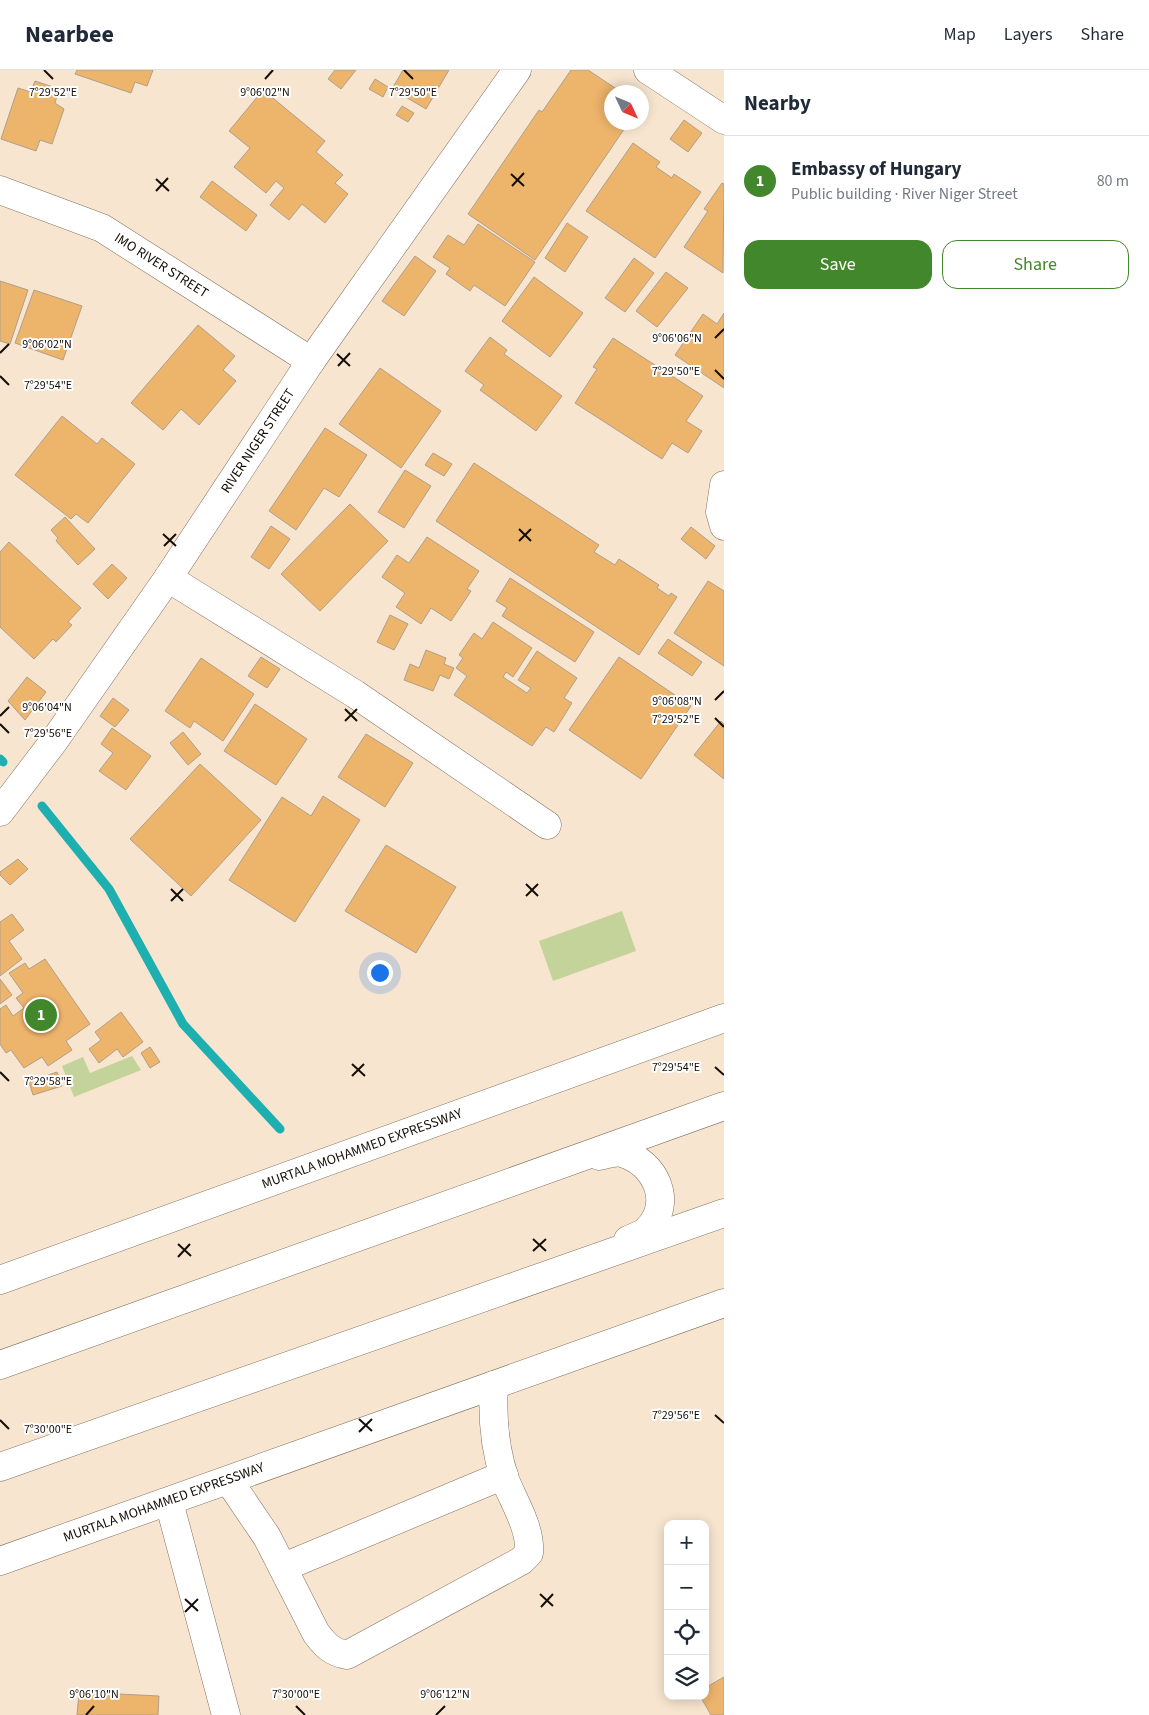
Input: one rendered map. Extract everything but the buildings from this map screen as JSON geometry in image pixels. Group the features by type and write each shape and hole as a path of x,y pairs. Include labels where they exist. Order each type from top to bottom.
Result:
{"main road":[{"name":"RIVER NIGER STREET","path":"0,812 54,741 168,578 311,361 517,70"},
{"path":"648,70 724,120"},
{"name":"IMO RIVER STREET","path":"0,190 102,228 311,361"},
{"path":"724,485 720,512 724,526"},
{"path":"168,578 355,694 547,825"},
{"name":"MURTALA MOHAMMED EXPRESSWAY","path":"0,1280 724,1018"},
{"path":"0,1365 724,1106"},
{"path":"576,1159 620,1152 642,1164 653,1173 658,1184 661,1203 648,1229 596,1258"},
{"path":"0,1467 724,1213"},
{"name":"MURTALA MOHAMMED EXPRESSWAY","path":"0,1561 229,1481 724,1303"},
{"path":"229,1481 252,1512 284,1567 316,1633 326,1647 337,1653 347,1655 521,1561 529,1553 530,1541 504,1475 494,1420 494,1385"},
{"path":"284,1567 504,1475"},
{"path":"169,1502 226,1715"}],"green space":[{"path":"622,911 636,951 553,981 539,941"},
{"path":"132,1056 141,1070 74,1097 62,1066 83,1057 90,1073"}],"waterway":[{"path":"0,759 3,762"},
{"path":"42,806 109,889 183,1024 280,1129"}],"place":[{"name":"Embassy of Hungary","path":"41,1015"}]}
